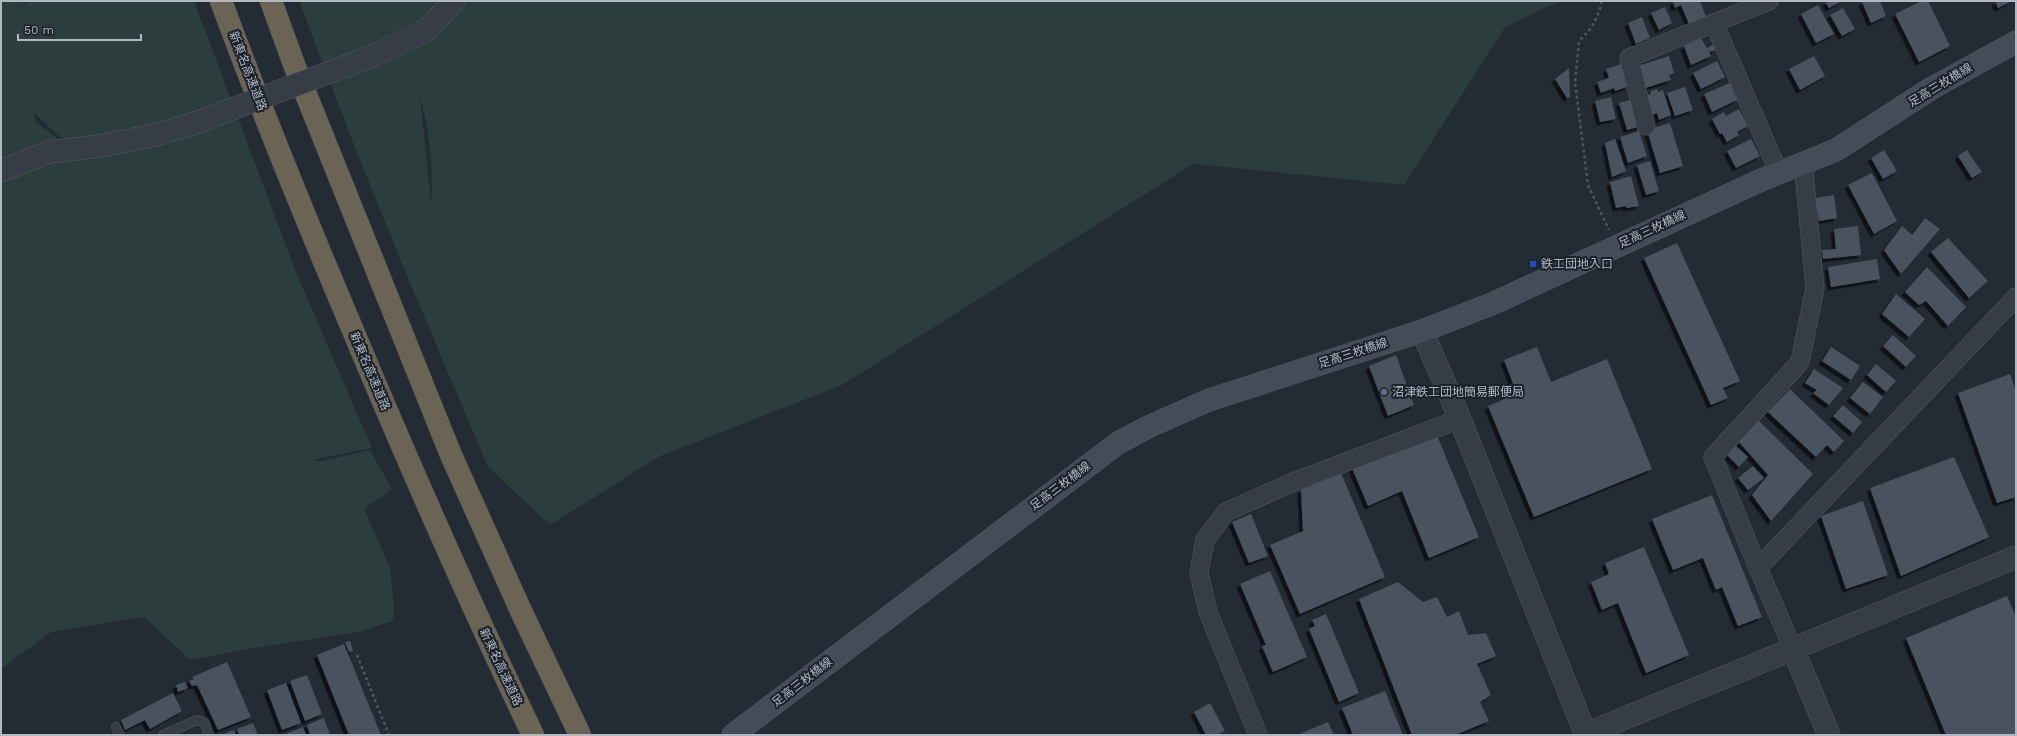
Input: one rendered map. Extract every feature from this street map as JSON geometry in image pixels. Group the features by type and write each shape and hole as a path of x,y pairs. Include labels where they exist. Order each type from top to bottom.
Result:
{"highway":[{"name":"新東名高速道路","path":"221,1 250,79 413,475 487,640 533,735"},
{"path":"271,1 295,67 451,455 521,611 580,735"}],"main road":[{"name":"足高三枚橋線","path":"733,735 1118,443 1148,427 1209,400 1422,331 1494,303 1616,245 1779,173 1836,150 1932,88 2016,42"}],"street":[{"path":"1,171 49,152 100,146 159,134 198,122 375,55 427,30 454,1"},
{"path":"1646,126 1629,58 1769,1"},
{"path":"1714,23 1779,173"},
{"path":"1800,165 1804,172 1815,288 1800,362 1713,457 1758,568 1829,735"},
{"path":"1758,568 2016,297"},
{"path":"1422,331 1460,419 1585,735 2016,557"},
{"path":"1258,735 1208,612 1199,572 1205,540 1226,512 1291,483 1460,419"}],"lane":[{"path":"163,735 197,720 204,723 210,735"}],"path":[{"path":"1602,1 1590,31 1579,41 1576,82 1588,185 1616,245"},
{"path":"357,655 389,735"}],"shaded area":[{"path":"1,1 26,1 21,7 29,1 194,1 296,272 372,448 311,460 321,461 370,450 392,489 364,509 390,567 394,607 393,621 358,632 247,649 190,660 144,617 51,632 1,669","holes":["33,112 86,161 36,122"]},
{"path":"299,1 1560,1 1505,27 1404,185 1193,164 842,385 660,456 550,525 488,467 402,264 352,140","holes":["420,96 431,163 431,203"]}],"building":[{"path":"1673,1 1700,1 1706,17 1689,24 1681,5 1675,8"},
{"path":"1825,1 1842,1 1829,8"},
{"path":"1880,1 1886,16 1871,23 1862,2"},
{"path":"1921,1 1928,1 1950,46 1919,62 1895,14"},
{"path":"1995,1 2012,1 1998,8"},
{"path":"1818,5 1834,34 1816,43 1801,14"},
{"path":"1665,7 1672,23 1659,30 1651,13"},
{"path":"1843,8 1855,29 1842,36 1830,15"},
{"path":"1642,17 1650,38 1636,44 1628,23"},
{"path":"1701,38 1707,48 1713,45 1716,50 1709,52 1711,56 1691,65 1684,46"},
{"path":"1669,56 1674,73 1669,75 1671,80 1645,88 1638,66"},
{"path":"1814,56 1825,76 1800,90 1789,69"},
{"path":"1717,61 1725,77 1701,89 1693,73"},
{"path":"1621,64 1629,86 1615,91 1614,88 1601,93 1597,82 1609,78 1606,69"},
{"path":"1569,68 1570,97 1567,98 1555,79"},
{"path":"1730,83 1737,100 1712,112 1704,94"},
{"path":"1685,87 1693,110 1675,116 1667,93"},
{"path":"1657,89 1658,92 1663,90 1671,115 1659,120 1657,113 1652,115 1647,95 1651,94 1651,91"},
{"path":"1611,97 1616,119 1600,122 1595,101"},
{"path":"1633,99 1641,126 1627,130 1619,103"},
{"path":"1739,109 1748,126 1737,132 1739,135 1727,142 1722,133 1720,134 1712,119 1724,112 1726,116"},
{"path":"1670,123 1683,166 1660,173 1647,130"},
{"path":"1639,131 1647,156 1628,163 1620,137"},
{"path":"1615,139 1626,171 1612,177 1605,143"},
{"path":"1751,139 1760,156 1736,168 1727,151"},
{"path":"1884,150 1897,171 1883,179 1871,158"},
{"path":"1967,150 1982,172 1972,178 1958,156"},
{"path":"1650,161 1659,191 1646,195 1637,165"},
{"path":"1872,173 1897,221 1874,234 1848,185"},
{"path":"1631,176 1639,206 1627,208 1625,206 1616,208 1610,182"},
{"path":"1834,195 1837,218 1819,221 1815,198"},
{"path":"1925,218 1940,229 1901,274 1884,250 1902,226 1912,235"},
{"path":"1858,226 1861,255 1823,259 1822,250 1836,249 1834,229"},
{"path":"1948,238 1988,281 1969,298 1931,252"},
{"path":"1677,243 1740,381 1723,388 1728,398 1711,405 1644,258"},
{"path":"1877,259 1880,279 1831,287 1828,267"},
{"path":"1927,267 1966,307 1948,326 1926,301 1919,305 1905,292"},
{"path":"1896,294 1925,319 1909,337 1882,314"},
{"path":"1893,335 1916,356 1906,367 1883,346"},
{"path":"1537,347 1551,382 1607,359 1652,469 1534,517 1488,406 1517,394 1504,360"},
{"path":"1831,347 1860,366 1851,380 1822,361"},
{"path":"1396,355 1414,405 1388,416 1369,366"},
{"path":"1876,364 1896,381 1886,392 1867,375"},
{"path":"1814,369 1843,388 1829,405 1813,393 1817,390 1805,383"},
{"path":"2010,374 2016,392 2016,497 1997,503 1958,393"},
{"path":"1863,382 1883,397 1870,414 1850,398"},
{"path":"1790,389 1844,441 1834,452 1827,445 1816,457 1768,412"},
{"path":"1843,405 1862,422 1853,433 1833,416"},
{"path":"1759,421 1813,474 1771,521 1752,495 1768,475 1739,442"},
{"path":"1436,433 1479,537 1429,558 1402,491 1368,506 1352,468"},
{"path":"1736,446 1748,457 1739,467 1727,455"},
{"path":"1954,457 1989,537 1901,576 1870,488"},
{"path":"1753,466 1764,478 1748,490 1738,478"},
{"path":"1341,473 1385,577 1300,614 1270,545 1303,531 1301,490"},
{"path":"1712,495 1762,617 1738,626 1722,587 1716,590 1703,558 1673,570 1652,519"},
{"path":"1863,501 1888,575 1846,589 1821,516"},
{"path":"1251,514 1268,556 1249,563 1232,522"},
{"path":"1644,547 1689,655 1646,673 1618,603 1602,610 1591,582 1609,574 1605,563"},
{"path":"1270,571 1307,657 1273,672 1262,646 1266,645 1240,584"},
{"path":"1398,582 1423,602 1437,597 1447,617 1459,611 1468,635 1486,633 1496,656 1477,664 1491,695 1480,702 1489,721 1455,735 1412,735 1359,599"},
{"path":"2007,596 2016,617 2016,735 1946,735 1906,638"},
{"path":"1326,614 1359,693 1339,702 1309,629 1315,626 1312,620"},
{"path":"350,641 353,651 349,652 345,642"},
{"path":"344,644 381,735 349,735 317,655"},
{"path":"227,662 251,717 218,730 197,685 192,686 189,681 194,679 192,677"},
{"path":"307,675 322,714 305,721 290,681"},
{"path":"185,682 188,688 178,692 176,685"},
{"path":"286,683 301,723 282,730 267,690"},
{"path":"1385,691 1403,735 1353,735 1342,708"},
{"path":"173,693 182,711 150,729 145,720 125,730 121,720"},
{"path":"1210,703 1225,731 1217,735 1206,735 1194,712"},
{"path":"324,718 330,735 310,735 307,725"},
{"path":"1328,722 1334,735 1297,735"},
{"path":"253,723 258,735 239,735 237,729"},
{"path":"303,727 306,735 283,735"},
{"path":"234,730 236,735 221,735"}],"place":[{"name":"鉄工団地入口","path":"1533,264"},
{"name":"沼津鉄工団地簡易郵便局","path":"1384,392"}]}
